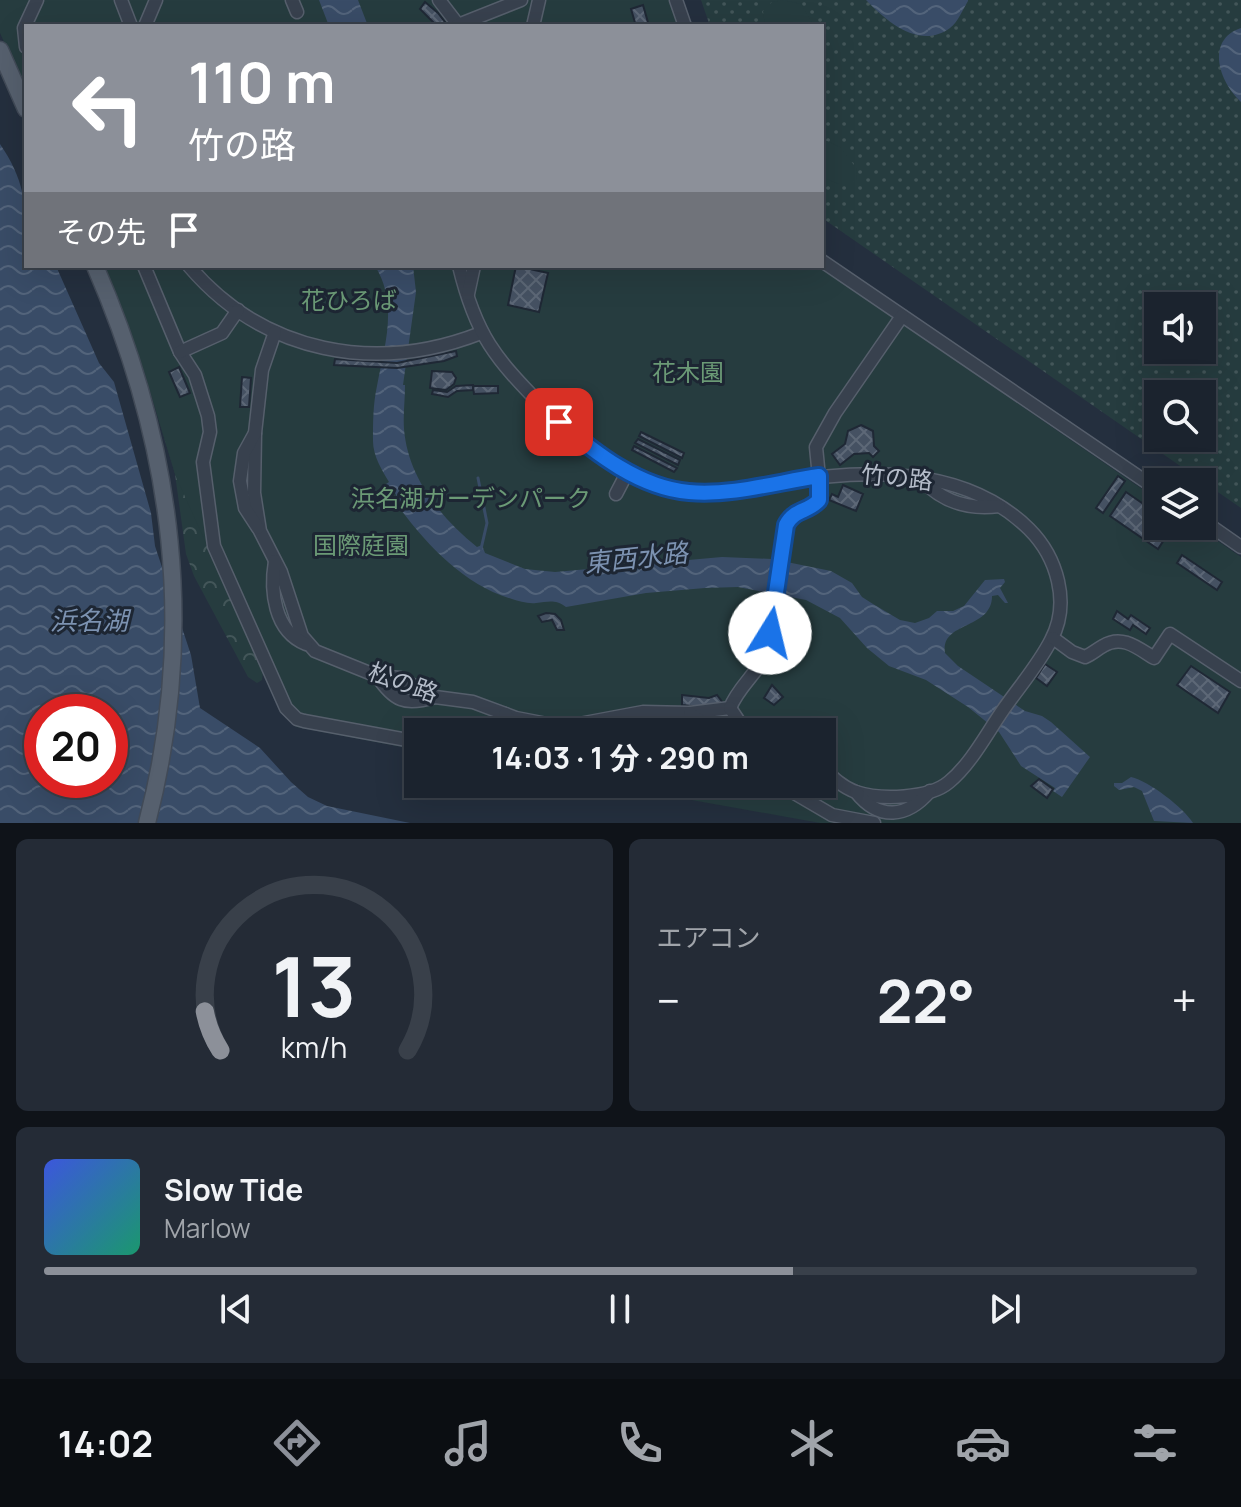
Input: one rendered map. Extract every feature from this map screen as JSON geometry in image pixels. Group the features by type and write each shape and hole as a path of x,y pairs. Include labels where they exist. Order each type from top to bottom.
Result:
{"main road":[{"path":"0,50 24,104"},
{"path":"96,268 133,362 149,416 161,472 173,572 174,650 165,740 147,823"}],"lane":[{"path":"26,24 37,0"},
{"path":"121,0 130,24"},
{"path":"146,24 156,0"},
{"path":"439,0 457,24"},
{"path":"463,24 521,0"},
{"path":"533,24 539,0"},
{"path":"676,0 684,24"},
{"path":"824,262 1144,480"},
{"path":"145,268 180,352 195,375 208,416 210,432 203,462 212,538 286,708 297,719 304,721 404,739"},
{"path":"191,268 238,310 275,332 336,351 396,354 453,343 481,333"},
{"name":"竹の路","path":"460,268 481,333 493,354 559,422 589,447 628,471 670,489 689,492 819,476 875,473 921,479 972,492 999,506 1030,530 1055,568 1060,596 1053,638"},
{"path":"468,297 474,268"},
{"path":"180,352 222,333 238,310"},
{"path":"737,718 730,708 737,692 764,658 786,525 792,515 812,507 819,500 816,447 835,413 902,316"},
{"name":"松の路","path":"275,332 262,370 255,433 254,493 260,531 307,644 324,656 347,662 377,676 400,678 435,697 473,702 522,718"},
{"path":"616,494 628,471"},
{"path":"1216,530 1241,547"},
{"path":"836,780 856,792 896,797 930,791 949,783 1053,638 1085,657 1109,643 1121,641 1154,658 1170,634 1241,681"},
{"path":"377,676 390,693 404,701 435,697"},
{"name":"松の路","path":"617,718 643,712 690,713 730,708"},
{"path":"690,713 696,718"},
{"path":"505,714 508,718"},
{"path":"836,784 840,784"},
{"path":"803,798 832,815 874,823"}],"green space":[{"path":"0,0 671,0 678,24 24,24 24,87 0,33"},
{"path":"701,0 1241,0 1241,508 1216,491 1216,468 1183,468 1160,452 1216,452 1216,380 1144,380 1144,441 824,219 824,24 709,24"},
{"path":"783,0 801,4 813,24 765,24 763,11 772,2"},
{"path":"824,142 840,147 857,169 856,180 850,184 839,184 824,178"},
{"name":"浜名湖ガーデンパーク","path":"105,268 821,268 1144,490 1144,540 1216,540 1241,557 1241,823 820,823 680,798 836,798 836,718 404,718 404,747 296,727 282,714 175,474 144,371"},
{"path":"144,371 210,553 263,672 262,680 257,683 248,677 194,576 186,554 175,474"}],"water":[{"path":"319,0 358,0 367,24 328,24"},
{"path":"866,0 968,1 950,28 927,36 916,35 894,24"},
{"path":"1241,28 1241,102 1222,73 1219,51 1230,34"},
{"name":"浜名湖","path":"0,144 17,175 24,203 24,268 57,268 99,363 114,382 151,513 155,546 191,655 200,708 260,748 308,797 327,806 410,823 0,823"},
{"path":"376,268 413,268 416,292 403,385 407,447 428,496 477,547 482,545 485,553 525,569 555,572 722,557 772,559 831,571 852,583 862,597 873,604 900,620 915,623 937,611 953,611 964,606 985,580 1004,579 1000,588 1008,603 998,595 992,596 990,607 984,615 950,635 945,653 958,666 1025,711 1051,722 1090,757 1062,797 1053,791 1055,788 1021,766 999,732 968,707 926,680 889,666 867,648 840,618 806,600 738,587 646,593 566,607 555,602 530,603 512,599 464,575 436,551 401,510 403,508 395,493 391,495 386,484 389,482 378,463 373,441 374,407 388,326 382,281"},
{"path":"1131,777 1165,796 1193,823 1154,821 1142,791 1134,787 1119,790 1114,786 1114,783 1122,783"}],"building":[{"path":"425,2 446,24 435,24 420,9"},
{"path":"643,5 648,24 635,24 631,9"},
{"path":"516,268 548,273 539,312 508,305"},
{"path":"456,351 457,356 444,361 397,368 334,365 335,359 397,363"},
{"path":"179,367 190,393 180,397 169,372"},
{"path":"432,371 452,372 456,378 454,384 446,390 430,388"},
{"path":"242,377 251,378 249,407 240,407"},
{"path":"473,385 473,390 457,391 448,397 432,394 433,390 447,392 456,386"},
{"path":"473,386 498,386 498,393 474,394"},
{"path":"861,425 873,431 874,446 879,451 873,457 869,453 854,454 840,465 832,454 845,444 848,431"},
{"path":"641,432 684,453 682,458 639,436"},
{"path":"638,439 680,460 678,465 635,443"},
{"path":"634,446 677,468 674,472 632,450"},
{"path":"1118,476 1125,481 1103,513 1096,508"},
{"path":"843,485 863,494 856,511 829,500 832,494 838,497"},
{"path":"1126,492 1144,504 1144,539 1110,516"},
{"path":"1145,540 1164,540 1158,549"},
{"path":"1182,555 1222,582 1217,590 1177,563"},
{"path":"1117,611 1128,619 1131,615 1150,628 1146,634 1133,625 1130,630 1113,619"},
{"path":"555,614 564,630 557,630 552,620 542,622 538,616"},
{"path":"1045,664 1057,672 1047,686 1036,678"},
{"path":"1191,666 1230,692 1218,713 1177,685"},
{"path":"772,685 783,697 774,705 764,698"},
{"path":"682,695 709,698 717,695 723,703 710,708 682,705"},
{"path":"1039,779 1053,789 1047,798 1031,786"}],"waterway":[{"path":"478,478 487,523 481,549"}],"route":[{"path":"559,422 612,462 670,489 708,492 819,476 819,500 812,507 792,515 786,525 770,633"}],"park label":[{"name":"花ひろば","path":"349,301"},
{"name":"花木園","path":"688,373"},
{"name":"国際庭園","path":"361,546"}],"water label":[{"name":"東西水路","path":"636,558"}]}
